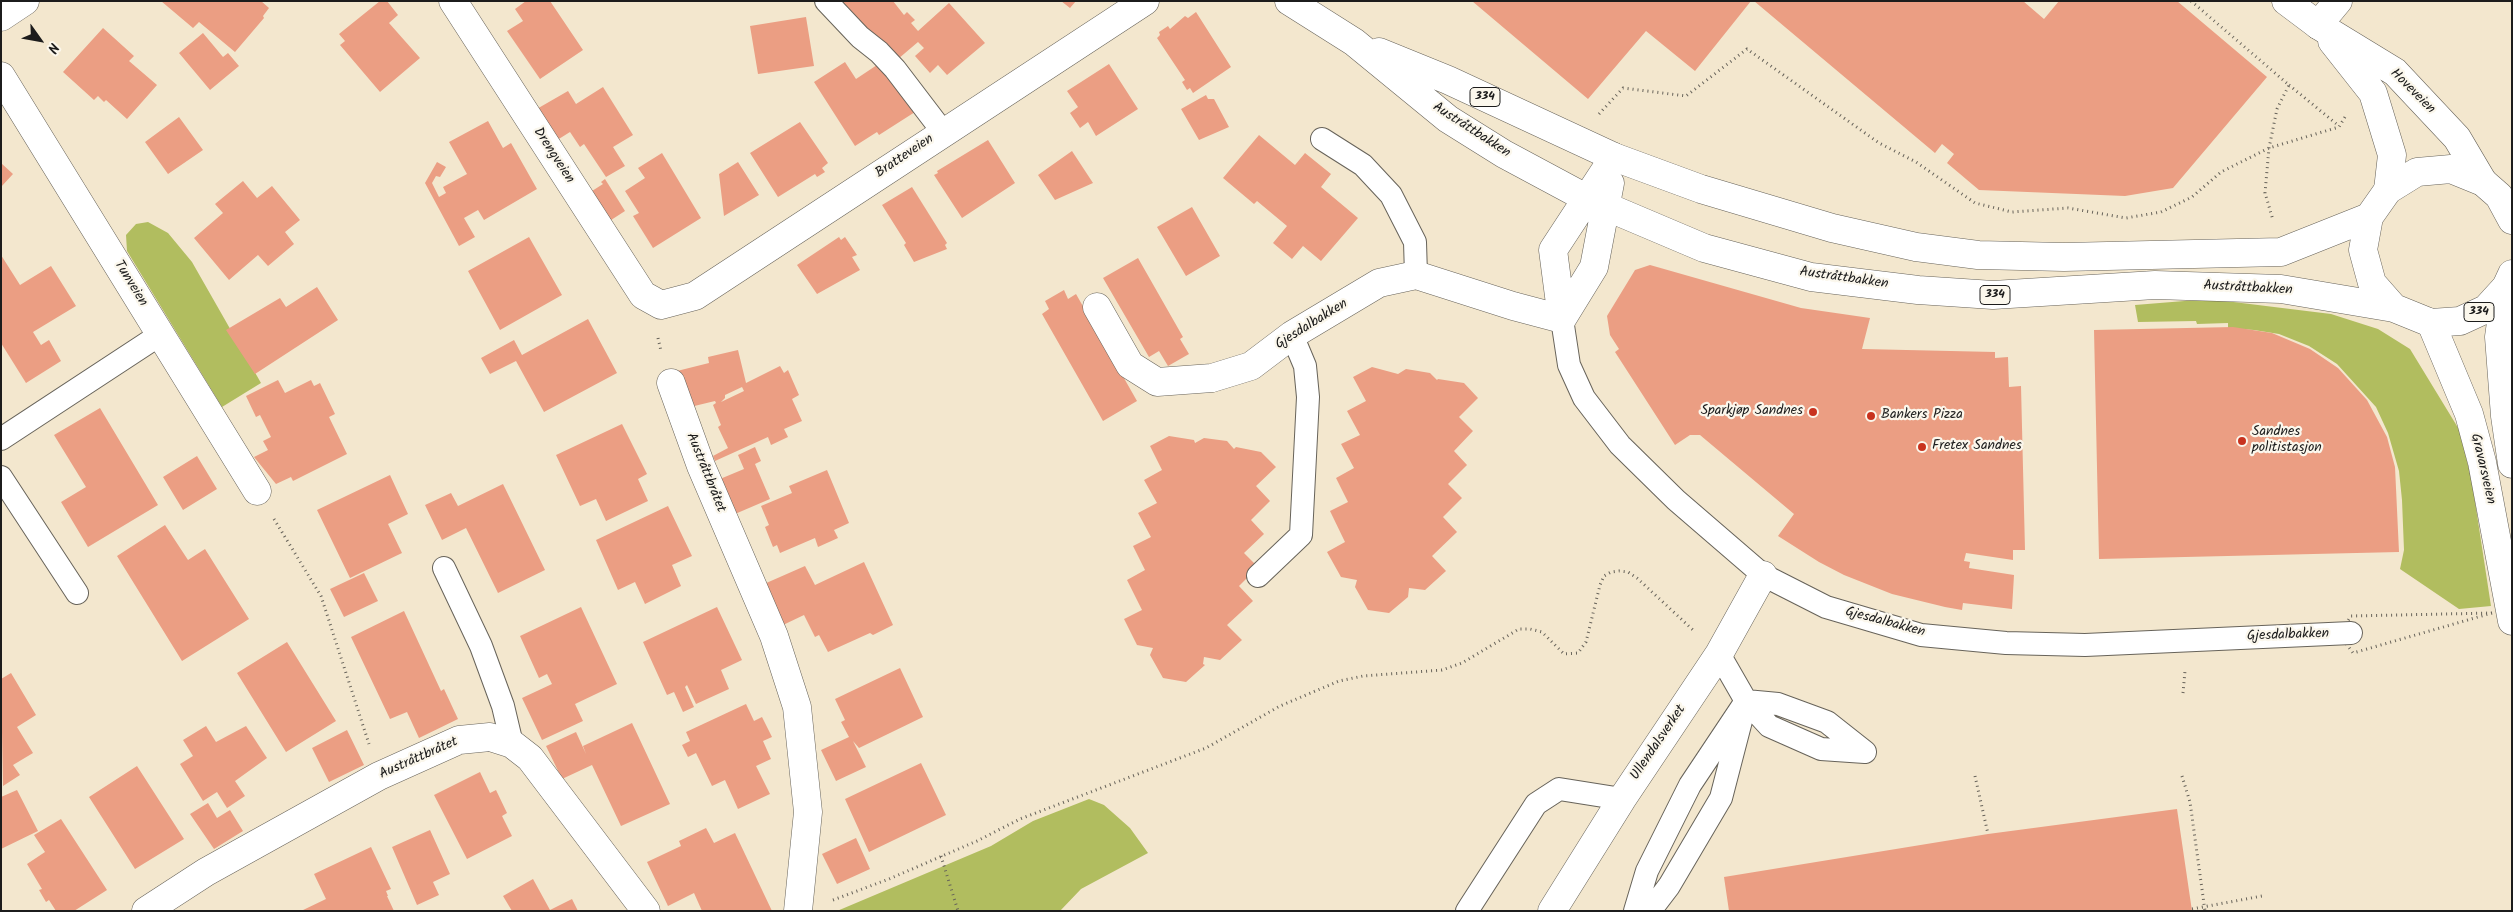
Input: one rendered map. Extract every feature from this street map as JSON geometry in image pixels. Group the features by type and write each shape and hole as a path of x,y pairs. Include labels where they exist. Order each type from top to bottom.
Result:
{"street":[{"path":"1,17 25,1"},
{"name":"Drengveien","path":"453,1 643,295 661,305"},
{"name":"Bratteveien","path":"661,305 695,296 1145,1"},
{"name":"Austråttbakken","path":"1289,1 1354,42 1448,119 1504,154 1596,203 1704,248 1811,277 1918,290 1993,295 2156,285 2281,289 2394,308"},
{"name":"Hoveveien","path":"2286,1 2318,25 2395,72 2457,138 2498,191 2512,220"},
{"path":"2318,25 2338,1"},
{"name":"Hoveveien","path":"2318,25 2373,93 2392,155 2388,190"},
{"name":"Austråttbakken","path":"1354,42 1448,80 1614,157 1701,189 1832,228 1916,247 1978,255 2064,257 2281,252 2369,217"},
{"name":"Tunveien","path":"1,76 257,492"},
{"name":"Gjesdalbakken","path":"1562,319 1594,267 1596,203 1614,157"},
{"name":"334","path":"2498,191 2451,169 2417,172 2388,190 2369,217 2363,250 2372,283 2394,308 2431,323 2460,321 2486,308 2509,281"},
{"name":"Gjesdalbakken","path":"1562,319 1552,250 1596,203"},
{"path":"1416,274 1514,306 1562,319"},
{"name":"Gjesdalbakken","path":"1097,307 1130,365 1157,382 1212,378 1251,366 1292,335 1379,283 1416,274"},
{"path":"2509,281 2499,337 2505,416 2512,464"},
{"name":"Gravarsveien","path":"2431,323 2468,414 2482,462 2512,621"},
{"name":"Austråttbråtet","path":"671,383 701,466 774,636 797,707 808,812 799,907"},
{"name":"Ullendalsverket","path":"1552,911 1622,799 1719,654 1762,574"},
{"name":"Austråttbråtet","path":"146,911 206,872 379,776 459,740 490,736 512,744 530,758 646,911"}],"lane":[{"path":"826,1 860,38 895,69 943,132"},
{"path":"1322,138 1363,165 1391,195 1416,242 1416,274"},
{"name":"Gjesdalbakken","path":"1562,319 1564,342 1572,374 1584,398 1620,445 1676,500 1762,574 1826,607 1921,635 2006,643 2086,645 2352,634"},
{"path":"1,439 161,334"},
{"path":"1258,576 1301,535 1308,398 1305,366 1292,335"},
{"path":"1,477 77,593"},
{"path":"444,568 481,646 503,706 512,744"},
{"path":"1650,911 1669,886 1720,798 1746,701 1719,654"},
{"path":"1635,911 1647,871 1690,784 1746,701"},
{"path":"1467,911 1536,804 1559,789 1622,799"}],"path":[{"path":"2191,1 2339,126"},
{"path":"1598,115 1623,88 1686,96 1747,49 1879,143 1916,162 1975,203 2012,212 2068,208 2126,218 2161,212 2192,197 2221,172 2269,148 2339,126 2350,110"},
{"path":"2275,228 2265,193 2269,148 2277,109 2289,85"},
{"path":"661,305 658,339 671,383"},
{"path":"257,492 321,596 379,776"},
{"path":"799,907 827,902 941,856 1020,819 1206,748 1280,706 1339,681 1363,676 1442,670 1462,663 1519,629 1542,632 1564,654 1578,652 1586,642 1600,585 1604,576 1611,572 1619,570 1637,578 1719,654"},
{"path":"2352,634 2492,612 2352,634"},
{"path":"2183,692 2185,665"},
{"path":"1975,776 1988,834"},
{"path":"2182,776 2190,802 2205,909"},
{"path":"941,856 958,911"},
{"path":"2192,908 2205,909 2262,896"}],"green space":[{"path":"148,222 168,233 192,262 261,383 222,407 127,251 126,235 136,224"},
{"path":"2209,299 2331,314 2378,329 2410,349 2460,431 2472,482 2491,606 2459,609 2400,569 2404,550 2402,500 2399,471 2388,433 2376,407 2337,364 2309,346 2279,334 2228,328 2228,323 2197,324 2196,321 2138,322 2135,305"},
{"path":"1089,799 1104,805 1130,828 1148,853 1081,889 1060,911 837,911 991,846 1033,821"}],"building":[{"path":"161,1 261,1 269,8 263,16 264,18 235,52 199,22 193,28"},
{"path":"380,1 387,1 398,15 389,23 420,58 380,92 340,45 345,41 339,34"},
{"path":"526,1 550,1 583,50 540,79 507,31 523,21 515,9"},
{"path":"839,1 893,1 904,15 907,12 915,20 911,23 918,31 949,3 985,43 947,75 938,65 930,73 915,56 924,48 918,42 898,59"},
{"path":"1061,1 1076,1 1070,8"},
{"path":"1472,1 1751,1 1695,71 1646,31 1588,99"},
{"path":"1754,1 2023,1 2044,19 2059,1 2177,1 2267,77 2173,188 2125,196 1979,190 1947,163 1954,154 1942,144 1935,153"},
{"path":"1196,12 1231,67 1193,93 1190,88 1187,90 1182,82 1185,80 1157,38 1160,35 1159,32 1168,26 1170,29 1185,16 1188,18"},
{"path":"806,17 814,66 758,74 750,26"},
{"path":"103,28 134,56 129,61 157,85 127,119 106,100 104,102 98,96 94,100 63,72"},
{"path":"203,33 223,57 228,53 239,66 210,90 179,53"},
{"path":"883,61 915,112 879,135 877,132 855,146 814,82 845,62 856,79"},
{"path":"1109,64 1138,109 1096,136 1088,122 1080,128 1070,113 1078,107 1067,91"},
{"path":"603,87 633,135 613,147 625,166 606,177 584,144 580,147 570,132 554,142 535,110 568,91 576,104"},
{"path":"1206,95 1208,99 1214,99 1229,127 1199,140 1181,109"},
{"path":"179,117 203,150 168,174 145,142"},
{"path":"488,121 503,148 511,143 537,189 484,220 478,210 464,218 475,237 459,246 425,183 437,162 446,167 440,177 436,176 432,183 439,197 446,193 443,187 467,174 449,142"},
{"path":"800,122 828,163 822,168 825,172 817,177 815,174 778,197 750,153"},
{"path":"1259,135 1295,165 1305,153 1331,174 1321,187 1358,218 1321,261 1303,246 1292,259 1273,243 1287,226 1257,201 1254,204 1223,178"},
{"path":"988,140 1015,183 962,218 934,175 938,173 937,171"},
{"path":"1072,151 1093,183 1055,200 1038,175"},
{"path":"662,153 701,218 653,248 633,216 639,213 625,191 645,178 638,168"},
{"path":"738,162 759,195 724,216 719,174"},
{"path":"1,163 13,174 1,187"},
{"path":"605,179 625,211 608,222 592,191 603,184 601,182"},
{"path":"243,181 257,198 272,186 300,220 285,232 294,244 268,266 258,255 229,280 194,238 223,213 215,204"},
{"path":"912,187 947,243 945,245 947,249 914,262 904,245 906,243 882,205"},
{"path":"1192,207 1220,256 1186,276 1157,227"},
{"path":"529,237 562,295 500,330 468,271"},
{"path":"839,237 841,240 845,237 857,255 852,257 860,270 817,294 797,265"},
{"path":"1,255 20,285 51,266 76,306 33,332 41,345 49,340 61,361 26,383 1,343"},
{"path":"1138,258 1183,337 1180,339 1189,354 1168,366 1159,351 1149,357 1103,278"},
{"path":"1650,265 1801,308 1870,318 1862,349 1995,352 1995,358 2008,357 2009,387 2021,386 2025,550 2013,550 2013,560 1966,553 1964,561 1970,562 1969,568 2014,575 2012,609 1963,603 1962,610 1945,607 1892,594 1844,575 1819,562 1778,536 1794,514 1700,435 1690,435 1675,445 1615,352 1619,349 1610,335 1607,316 1635,270"},
{"path":"317,287 338,320 255,374 226,330 280,298 286,307"},
{"path":"1064,290 1068,299 1076,294 1137,401 1103,421 1042,314 1049,309 1045,301"},
{"path":"588,319 617,373 544,412 516,361 490,374 481,358 514,340 522,355"},
{"name":"Sandnes politistasjon","path":"2233,327 2272,333 2310,349 2338,368 2367,400 2387,437 2395,467 2399,552 2099,559 2094,330"},
{"path":"738,350 746,383 780,366 784,373 788,370 799,395 792,399 802,421 784,429 788,437 771,445 768,437 715,461 713,456 728,448 718,427 721,425 713,405 716,403 715,401 686,408 677,371 709,363 708,357","holes":["742,387 744,391 721,402 725,395"]},
{"path":"1372,367 1398,374 1406,369 1430,373 1437,380 1464,383 1478,398 1459,417 1473,431 1454,451 1467,465 1448,484 1462,498 1443,517 1457,532 1432,556 1446,571 1425,590 1409,588 1408,597 1389,613 1368,610 1355,587 1357,580 1341,577 1327,552 1345,542 1330,511 1348,502 1336,478 1354,468 1341,444 1360,435 1347,411 1366,401 1353,377"},
{"path":"278,380 285,393 311,380 314,386 320,383 335,414 329,417 347,454 293,481 291,477 276,484 254,457 268,450 263,441 271,437 260,415 256,417 246,396"},
{"path":"100,408 158,505 88,547 61,502 86,487 54,435"},
{"path":"622,424 647,474 638,479 648,501 606,521 596,499 580,506 556,455"},
{"path":"1169,436 1194,440 1195,443 1204,438 1227,441 1234,449 1236,447 1261,452 1276,467 1256,486 1270,501 1251,520 1264,534 1244,553 1258,567 1239,586 1253,601 1227,625 1242,640 1220,660 1204,657 1203,664 1205,665 1186,682 1163,678 1150,655 1153,648 1137,645 1124,619 1142,610 1127,580 1145,570 1133,546 1151,537 1138,513 1157,503 1144,480 1162,470 1150,446"},
{"path":"755,447 761,461 755,464 770,499 735,514 720,479 744,469 738,455"},
{"path":"197,456 217,489 183,510 163,477"},
{"path":"827,470 849,523 834,530 838,538 818,547 815,538 780,553 777,545 773,547 765,527 769,525 761,506 792,493 789,486"},
{"path":"390,475 408,514 388,524 402,553 350,578 317,510"},
{"path":"503,484 545,570 498,593 466,528 442,540 425,505 451,493 458,506"},
{"path":"668,506 692,556 672,565 681,586 645,604 635,582 618,590 596,540"},
{"path":"165,525 188,560 205,549 249,619 182,661 117,556"},
{"path":"864,562 893,625 873,635 870,633 828,652 819,635 815,637 804,615 783,625 764,584 805,566 815,585"},
{"path":"364,573 378,601 344,617 330,589"},
{"path":"581,607 617,684 575,704 583,721 542,740 522,698 552,684 547,674 539,678 520,636"},
{"path":"717,607 742,660 721,670 729,689 696,704 687,685 685,687 694,707 683,712 674,692 667,695 643,642"},
{"path":"404,611 441,691 444,689 458,719 419,738 407,712 390,719 351,637"},
{"path":"287,642 336,721 286,752 237,673"},
{"path":"900,668 923,717 859,748 853,741 866,767 836,781 821,750 849,737 841,722 845,720 835,699"},
{"path":"11,673 36,715 17,727 33,753 13,765 20,775 3,786 1,679"},
{"path":"746,704 754,721 762,717 772,737 763,741 771,759 756,766 770,794 738,809 725,780 712,786 696,753 688,757 682,745 690,741 686,732"},
{"path":"632,723 670,804 621,826 592,765 562,779 546,746 576,732 586,754 583,746"},
{"path":"206,726 216,742 246,726 267,758 235,781 245,796 227,808 217,792 203,801 180,764 193,756 183,740"},
{"path":"347,730 364,765 329,782 312,748"},
{"path":"921,763 946,815 869,852 845,799"},
{"path":"137,766 184,839 135,869 89,797"},
{"path":"480,772 490,793 496,790 507,813 502,816 512,836 467,859 434,795"},
{"path":"17,790 38,831 1,849 1,797"},
{"path":"208,803 217,818 230,810 243,831 214,849 190,814"},
{"path":"2177,809 2192,911 1729,911 1724,877 1988,834"},
{"path":"61,819 107,890 74,911 56,911 49,900 46,902 39,890 42,889 27,864 45,852 34,835"},
{"path":"706,828 714,843 735,833 772,911 702,911 694,893 668,906 647,862 681,846 679,841"},
{"path":"430,830 450,874 433,882 439,895 417,905 392,847"},
{"path":"856,838 870,869 837,884 822,854"},
{"path":"371,847 391,889 386,891 394,911 301,911 326,899 314,874"},
{"path":"533,879 550,910 572,899 578,911 512,911 503,896"}],"place":[{"name":"Sparkjøp Sandnes","path":"1813,412"},
{"name":"Bankers Pizza","path":"1871,416"},
{"name":"Sandnes politistasjon","path":"2242,441"},
{"name":"Fretex Sandnes","path":"1922,447"}]}
